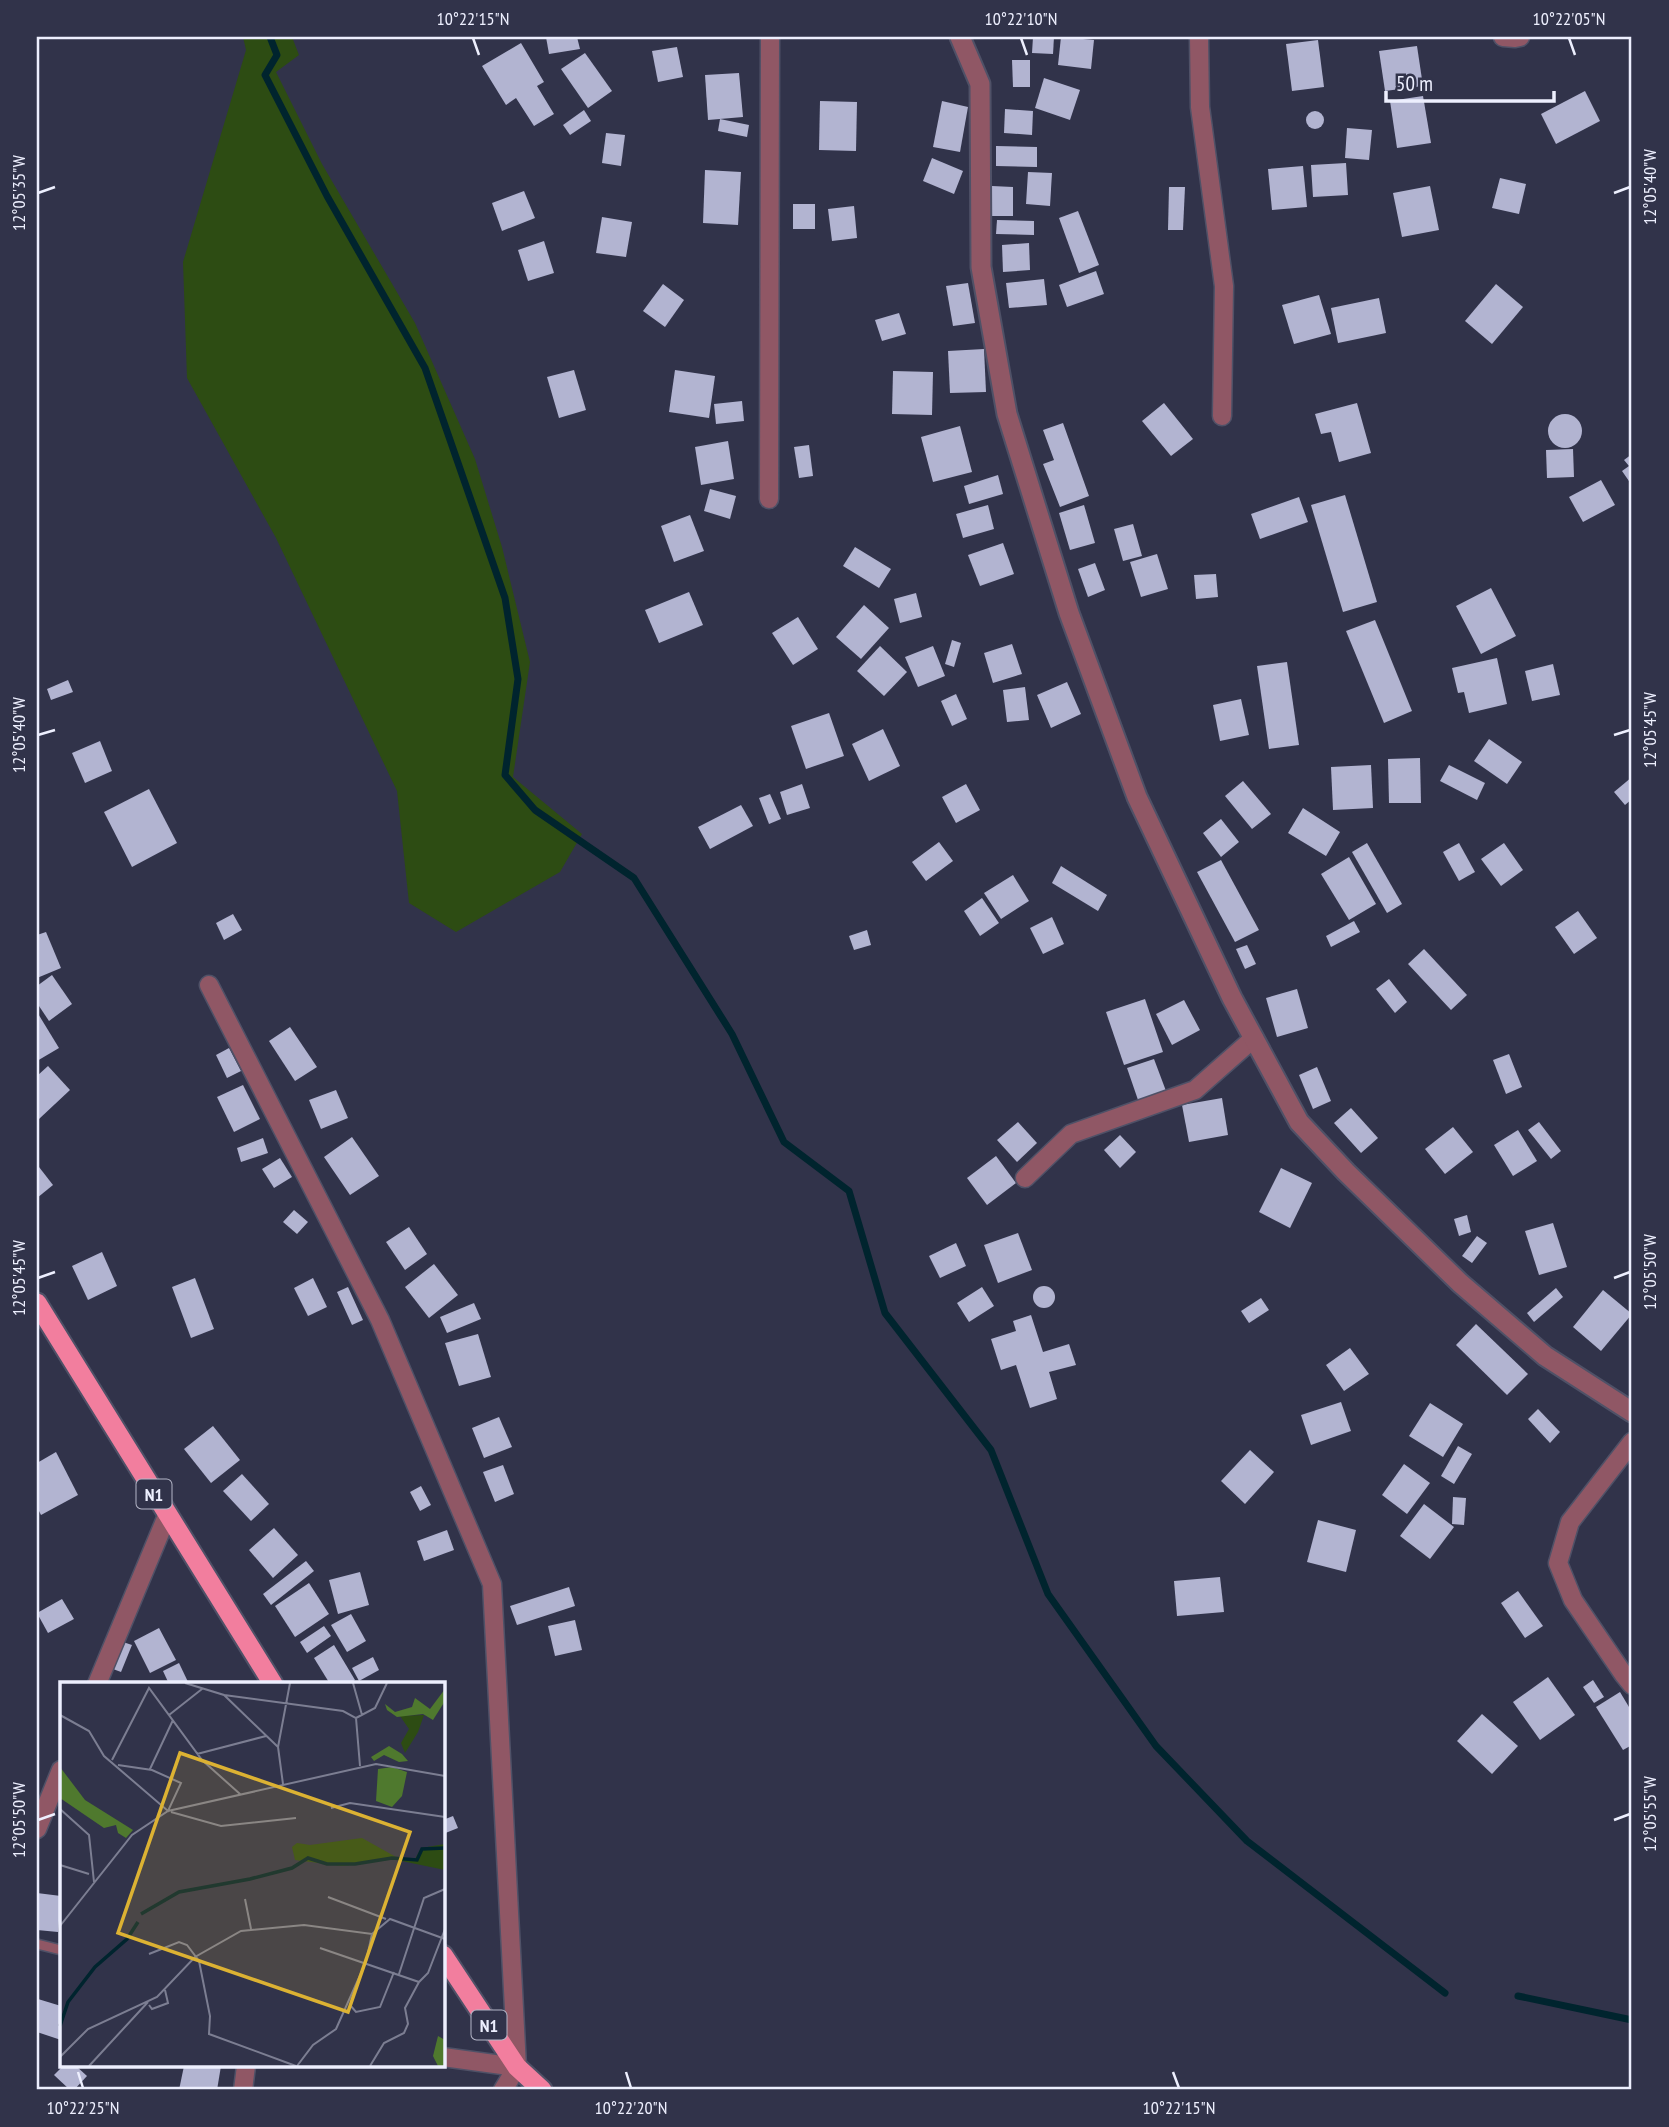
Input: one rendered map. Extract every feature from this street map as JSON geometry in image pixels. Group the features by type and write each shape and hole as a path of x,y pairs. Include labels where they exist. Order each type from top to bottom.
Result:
{"highway":[{"name":"N1","path":"37,1303 272,1682"},
{"name":"N1","path":"444,1957 517,2067 542,2090"}],"street":[{"path":"769,499 770,37"},
{"path":"960,37 980,84 981,267 1007,414 1069,613 1137,797 1232,998 1299,1122 1346,1171 1460,1283 1536,1348 1632,1412"},
{"path":"1199,37 1200,107 1224,286 1222,416"},
{"path":"1503,37 1520,37"},
{"path":"209,985 380,1320 492,1584 517,2067 503,2090"},
{"path":"1026,1178 1071,1134 1195,1090 1254,1038"},
{"path":"1632,1442 1570,1522 1558,1563 1573,1600 1632,1685"},
{"path":"98,1682 167,1516"},
{"path":"37,1829 60,1772"},
{"path":"444,2057 517,2067"},
{"path":"243,2090 246,2068"}],"lane":[{"path":"37,1944 60,1951"}],"green space":[{"path":"243,37 292,37 299,55 276,72 322,164 415,323 475,459 502,547 530,662 513,777 582,834 560,872 456,932 409,903 397,791 276,538 187,378 183,262 246,50"}],"building":[{"path":"546,37 577,37 580,49 549,54"},
{"path":"1033,37 1054,37 1053,54 1032,53"},
{"path":"1061,37 1094,40 1091,69 1058,65"},
{"path":"1318,40 1324,87 1292,91 1286,44"},
{"path":"521,43 544,82 537,86 554,114 534,126 516,98 506,105 482,66"},
{"path":"1417,46 1423,86 1385,91 1379,51"},
{"path":"677,47 683,77 658,82 652,51"},
{"path":"585,53 612,91 588,108 561,69"},
{"path":"1012,60 1030,60 1030,87 1013,87"},
{"path":"739,73 743,117 708,120 705,75"},
{"path":"1044,78 1080,90 1070,120 1035,108"},
{"path":"1585,91 1600,121 1556,144 1541,114"},
{"path":"1423,96 1431,143 1397,148 1390,101"},
{"path":"820,101 857,102 856,151 819,150"},
{"path":"942,101 968,107 960,152 933,147"},
{"path":"1005,109 1033,111 1032,135 1004,133"},
{"path":"584,110 591,121 570,135 563,125"},
{"path":"1315,111 1321,114 1324,120 1321,126 1315,129 1309,126 1306,120 1309,114"},
{"path":"720,119 749,125 747,137 718,131"},
{"path":"1347,128 1372,130 1369,160 1345,158"},
{"path":"606,133 625,135 621,166 602,163"},
{"path":"996,146 1037,147 1037,167 996,166"},
{"path":"932,158 963,171 954,194 923,181"},
{"path":"1346,163 1348,195 1313,197 1311,165"},
{"path":"1303,166 1307,207 1272,210 1268,169"},
{"path":"705,170 741,172 738,225 703,223"},
{"path":"1028,172 1052,173 1050,206 1026,204"},
{"path":"1500,178 1526,184 1519,214 1492,208"},
{"path":"992,186 1013,187 1013,216 992,216"},
{"path":"1430,186 1439,230 1402,237 1393,193"},
{"path":"1169,187 1185,187 1183,230 1168,230"},
{"path":"524,191 535,218 502,231 492,203"},
{"path":"793,204 815,204 815,229 793,229"},
{"path":"854,206 857,238 832,241 828,209"},
{"path":"1078,211 1099,265 1079,273 1059,218"},
{"path":"602,217 632,222 626,257 596,253"},
{"path":"997,220 1034,221 1034,235 996,234"},
{"path":"544,241 554,273 528,281 518,250"},
{"path":"1029,243 1030,270 1003,272 1002,245"},
{"path":"1096,271 1104,294 1067,307 1059,285"},
{"path":"1044,279 1047,305 1009,308 1006,283"},
{"path":"968,283 975,323 953,326 946,286"},
{"path":"663,284 684,300 665,327 643,311"},
{"path":"1496,284 1523,307 1492,344 1465,321"},
{"path":"1319,295 1331,334 1294,344 1282,305"},
{"path":"1379,298 1386,333 1338,343 1331,308"},
{"path":"899,313 906,334 882,341 875,320"},
{"path":"984,349 986,392 950,393 948,351"},
{"path":"574,370 586,410 559,418 547,377"},
{"path":"675,370 715,376 709,418 669,412"},
{"path":"893,371 933,372 932,415 892,414"},
{"path":"742,401 744,421 716,424 714,404"},
{"path":"1164,403 1193,439 1171,456 1142,421"},
{"path":"1357,403 1371,453 1339,462 1331,432 1321,434 1315,414"},
{"path":"1565,414 1577,419 1582,431 1577,443 1565,448 1553,443 1548,431 1553,419"},
{"path":"1063,423 1089,496 1060,507 1043,464 1054,460 1043,430"},
{"path":"960,426 972,472 933,482 921,437"},
{"path":"728,441 734,479 701,485 695,447"},
{"path":"809,445 813,476 799,478 794,447"},
{"path":"1573,449 1574,477 1547,478 1546,450"},
{"path":"1632,454 1631,484 1622,471 1629,466 1624,460"},
{"path":"998,475 1003,494 969,504 964,486"},
{"path":"1601,480 1615,505 1583,522 1569,497"},
{"path":"710,489 736,496 730,519 704,511"},
{"path":"1345,495 1377,602 1343,612 1311,505"},
{"path":"1299,497 1308,522 1260,539 1251,514"},
{"path":"988,505 994,529 963,538 956,514"},
{"path":"1084,505 1095,543 1070,550 1059,513"},
{"path":"690,515 704,551 674,562 661,526"},
{"path":"1133,524 1142,556 1123,561 1114,529"},
{"path":"1003,543 1014,574 980,586 968,555"},
{"path":"855,547 891,569 879,588 843,566"},
{"path":"1157,554 1168,589 1141,597 1130,562"},
{"path":"1095,563 1105,590 1088,597 1078,569"},
{"path":"1216,574 1218,597 1196,599 1194,575"},
{"path":"1491,588 1516,636 1481,654 1456,606"},
{"path":"689,592 703,625 659,643 645,610"},
{"path":"916,593 922,617 900,623 894,599"},
{"path":"864,605 889,628 861,659 836,637"},
{"path":"798,617 818,649 793,665 772,633"},
{"path":"1375,620 1412,711 1384,723 1346,631"},
{"path":"952,640 961,643 954,667 945,664"},
{"path":"1012,644 1022,674 993,683 984,653"},
{"path":"880,646 907,672 884,696 857,671"},
{"path":"933,646 945,676 918,687 905,657"},
{"path":"1497,658 1507,704 1469,713 1464,692 1458,693 1452,668"},
{"path":"1287,662 1299,745 1269,749 1257,666"},
{"path":"1553,664 1560,695 1532,701 1525,671"},
{"path":"68,680 73,692 51,700 47,689"},
{"path":"1067,682 1081,714 1051,728 1037,695"},
{"path":"1025,687 1029,720 1007,722 1003,690"},
{"path":"956,694 967,719 952,726 941,701"},
{"path":"1241,699 1249,735 1220,741 1213,705"},
{"path":"829,713 844,756 806,769 791,726"},
{"path":"883,729 900,766 869,781 852,744"},
{"path":"1489,739 1522,762 1507,784 1474,761"},
{"path":"100,741 112,771 85,783 72,753"},
{"path":"1420,758 1421,803 1389,803 1388,759"},
{"path":"1371,765 1373,808 1333,810 1331,767"},
{"path":"1449,765 1485,783 1477,800 1440,781"},
{"path":"1632,777 1632,799 1625,805 1614,792"},
{"path":"1243,781 1271,814 1252,829 1225,796"},
{"path":"802,784 810,808 787,815 780,792"},
{"path":"966,784 980,810 956,823 942,797"},
{"path":"149,789 177,843 132,867 104,812"},
{"path":"770,794 781,819 769,824 759,798"},
{"path":"741,805 753,826 710,849 698,827"},
{"path":"1303,808 1340,832 1326,856 1288,833"},
{"path":"1221,819 1239,842 1221,857 1203,833"},
{"path":"939,842 953,861 926,881 912,862"},
{"path":"1367,843 1402,904 1387,913 1352,852"},
{"path":"1459,843 1475,872 1459,881 1443,852"},
{"path":"1504,843 1523,870 1501,886 1481,859"},
{"path":"1349,857 1376,904 1349,920 1321,874"},
{"path":"1221,860 1259,930 1235,942 1197,872"},
{"path":"1061,866 1107,895 1098,911 1052,883"},
{"path":"1013,875 1029,901 1001,919 984,893"},
{"path":"982,898 999,923 980,936 964,911"},
{"path":"1578,911 1597,938 1574,954 1555,927"},
{"path":"233,914 242,930 224,940 216,923"},
{"path":"1052,917 1064,944 1043,954 1030,928"},
{"path":"1354,921 1360,932 1331,947 1326,936"},
{"path":"867,930 871,945 854,950 849,936"},
{"path":"46,932 61,968 37,978 37,935"},
{"path":"1247,945 1256,964 1245,969 1236,949"},
{"path":"1424,949 1467,995 1451,1010 1408,964"},
{"path":"52,975 72,1004 49,1021 37,1003 37,986"},
{"path":"1389,979 1407,1002 1395,1013 1376,989"},
{"path":"1297,989 1308,1028 1277,1037 1266,998"},
{"path":"1145,999 1163,1052 1124,1065 1106,1012"},
{"path":"1184,1000 1200,1030 1172,1045 1156,1014"},
{"path":"37,1012 59,1048 37,1061"},
{"path":"290,1027 317,1067 295,1081 269,1041"},
{"path":"229,1048 241,1071 227,1078 216,1055"},
{"path":"1509,1054 1522,1087 1506,1094 1493,1060"},
{"path":"1154,1059 1166,1091 1138,1100 1127,1068"},
{"path":"48,1066 70,1090 39,1119 37,1076"},
{"path":"1317,1067 1331,1101 1313,1109 1299,1075"},
{"path":"243,1085 260,1119 234,1132 217,1097"},
{"path":"336,1090 348,1118 321,1129 309,1100"},
{"path":"1222,1098 1228,1135 1189,1142 1182,1105"},
{"path":"1351,1108 1378,1138 1361,1153 1334,1123"},
{"path":"1018,1122 1037,1143 1017,1162 997,1140"},
{"path":"1539,1122 1561,1151 1551,1159 1528,1130"},
{"path":"1453,1127 1473,1152 1445,1174 1425,1149"},
{"path":"1518,1130 1537,1161 1513,1176 1494,1145"},
{"path":"1120,1135 1136,1152 1120,1168 1104,1150"},
{"path":"352,1137 379,1176 350,1195 324,1157"},
{"path":"263,1138 268,1153 241,1162 237,1148"},
{"path":"996,1156 1016,1183 987,1205 967,1178"},
{"path":"280,1158 292,1177 274,1188 262,1169"},
{"path":"39,1167 53,1185 37,1198 37,1169"},
{"path":"1281,1168 1312,1183 1290,1228 1259,1212"},
{"path":"294,1210 308,1222 297,1234 283,1222"},
{"path":"1467,1215 1471,1232 1459,1236 1454,1219"},
{"path":"1553,1223 1567,1267 1539,1275 1525,1231"},
{"path":"409,1227 427,1254 405,1270 386,1242"},
{"path":"1018,1233 1032,1270 998,1283 984,1245"},
{"path":"1477,1236 1487,1243 1472,1263 1462,1256"},
{"path":"956,1243 966,1266 940,1278 929,1256"},
{"path":"102,1252 117,1286 88,1300 72,1266"},
{"path":"434,1264 458,1295 429,1318 405,1287"},
{"path":"195,1278 214,1329 191,1338 172,1287"},
{"path":"313,1278 327,1307 308,1316 294,1288"},
{"path":"1044,1286 1052,1289 1055,1297 1052,1305 1044,1308 1036,1305 1033,1297 1036,1289"},
{"path":"348,1287 363,1320 352,1325 337,1292"},
{"path":"982,1287 994,1306 969,1322 957,1303"},
{"path":"1556,1288 1563,1297 1534,1322 1527,1313"},
{"path":"1603,1290 1632,1314 1601,1351 1573,1327"},
{"path":"1261,1298 1269,1310 1249,1323 1241,1311"},
{"path":"474,1303 481,1319 447,1333 440,1317"},
{"path":"1031,1315 1043,1352 1069,1344 1076,1365 1049,1372 1057,1399 1030,1408 1016,1365 1001,1370 991,1339 1016,1331 1013,1321"},
{"path":"1476,1324 1528,1374 1507,1395 1456,1345"},
{"path":"478,1334 491,1377 459,1386 445,1343"},
{"path":"1350,1348 1369,1374 1344,1391 1326,1365"},
{"path":"1341,1402 1351,1431 1311,1445 1301,1415"},
{"path":"1430,1403 1463,1424 1443,1457 1409,1436"},
{"path":"1538,1409 1560,1432 1550,1443 1528,1419"},
{"path":"499,1417 512,1447 484,1458 472,1428"},
{"path":"213,1426 240,1460 211,1483 184,1449"},
{"path":"1458,1446 1472,1454 1454,1484 1441,1476"},
{"path":"1250,1450 1274,1472 1245,1504 1221,1481"},
{"path":"56,1452 78,1495 41,1515 37,1507 37,1463"},
{"path":"1404,1464 1430,1483 1407,1514 1382,1495"},
{"path":"503,1465 514,1494 495,1502 483,1472"},
{"path":"242,1474 269,1504 251,1521 223,1491"},
{"path":"421,1486 431,1505 420,1511 410,1492"},
{"path":"1453,1497 1466,1498 1464,1525 1452,1524"},
{"path":"1424,1504 1454,1527 1430,1559 1400,1536"},
{"path":"1318,1520 1356,1530 1346,1572 1307,1562"},
{"path":"274,1528 298,1555 273,1578 249,1550"},
{"path":"447,1530 454,1550 424,1561 417,1541"},
{"path":"306,1561 314,1571 271,1605 263,1594"},
{"path":"360,1572 369,1605 338,1614 329,1580"},
{"path":"1220,1577 1224,1612 1177,1616 1174,1581"},
{"path":"309,1583 329,1614 295,1637 275,1606"},
{"path":"569,1587 575,1606 517,1625 510,1606"},
{"path":"1518,1591 1543,1626 1525,1638 1501,1603"},
{"path":"62,1599 74,1619 48,1633 37,1613"},
{"path":"351,1614 366,1641 347,1652 331,1625"},
{"path":"575,1620 582,1650 555,1656 548,1626"},
{"path":"324,1626 331,1636 307,1653 300,1642"},
{"path":"159,1628 176,1660 150,1673 134,1641"},
{"path":"123,1642 132,1645 121,1672 113,1669"},
{"path":"334,1645 355,1680 329,1682 314,1658"},
{"path":"373,1657 379,1670 359,1681 352,1668"},
{"path":"179,1663 188,1682 168,1682 163,1671"},
{"path":"1548,1677 1575,1715 1540,1740 1513,1702"},
{"path":"1593,1680 1604,1697 1594,1703 1583,1687"},
{"path":"1620,1692 1632,1712 1632,1745 1623,1750 1596,1707"},
{"path":"1482,1714 1518,1746 1492,1774 1457,1741"},
{"path":"453,1816 458,1828 444,1834 444,1820"},
{"path":"37,1893 60,1896 58,1932 37,1930"},
{"path":"38,1999 60,2006 60,2040 37,2032"},
{"path":"61,2068 78,2068 87,2076 74,2090 70,2090 54,2075"},
{"path":"184,2068 221,2068 217,2090 179,2090"}],"waterway":[{"path":"270,37 277,55 265,75 327,196 425,368 505,598 518,679 505,775 535,810 634,878 732,1034 784,1142 849,1191 885,1313 991,1450 1048,1594 1156,1746 1247,1841 1445,1993"},
{"path":"1518,1996 1632,2020"}]}
